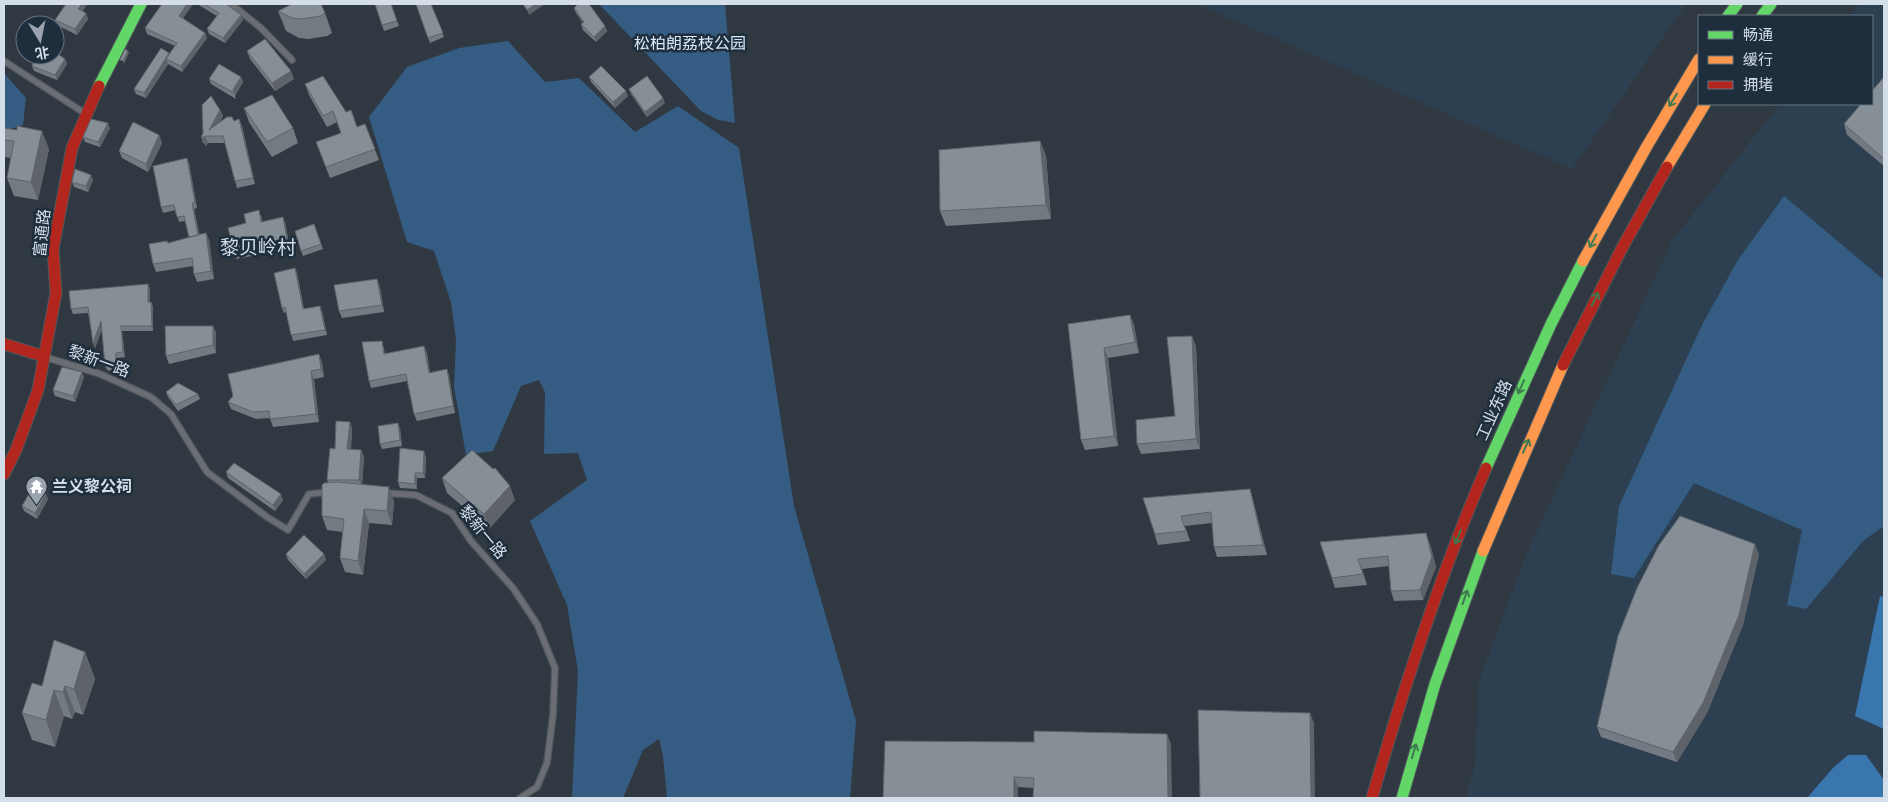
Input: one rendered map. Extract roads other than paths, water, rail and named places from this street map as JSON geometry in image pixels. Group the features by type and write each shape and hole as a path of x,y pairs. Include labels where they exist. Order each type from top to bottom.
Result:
{"main road":[{"name":"富通路","path":"4,474 16,450 38,390 56,293 53,249 72,148 107,68 141,4"},
{"path":"1729,15 1736,4"},
{"path":"1763,15 1771,4"},
{"name":"工业东路","path":"1372,798 1386,746 1440,581 1514,404 1571,283 1611,208 1658,125 1698,61"},
{"path":"1402,798 1413,754 1466,591 1520,461 1560,370 1605,279 1640,213 1704,105"},
{"path":"4,344 43,356"}],"lane":[{"path":"231,4 261,28 292,60"},
{"path":"4,62 86,114"},
{"name":"黎新一路","path":"43,356 100,374 151,397 171,414 207,472 266,517 288,530 309,494 334,492"},
{"name":"黎新一路","path":"379,493 416,495 452,513 471,541 513,588 537,624 554,668 553,715 547,763 537,787 520,798"}],"place":[{"name":"兰义黎公祠","path":"36,505"}],"district":[{"name":"黎贝岭村","path":"258,247"}],"park label":[{"name":"松柏朗荔枝公园","path":"690,43"}]}
